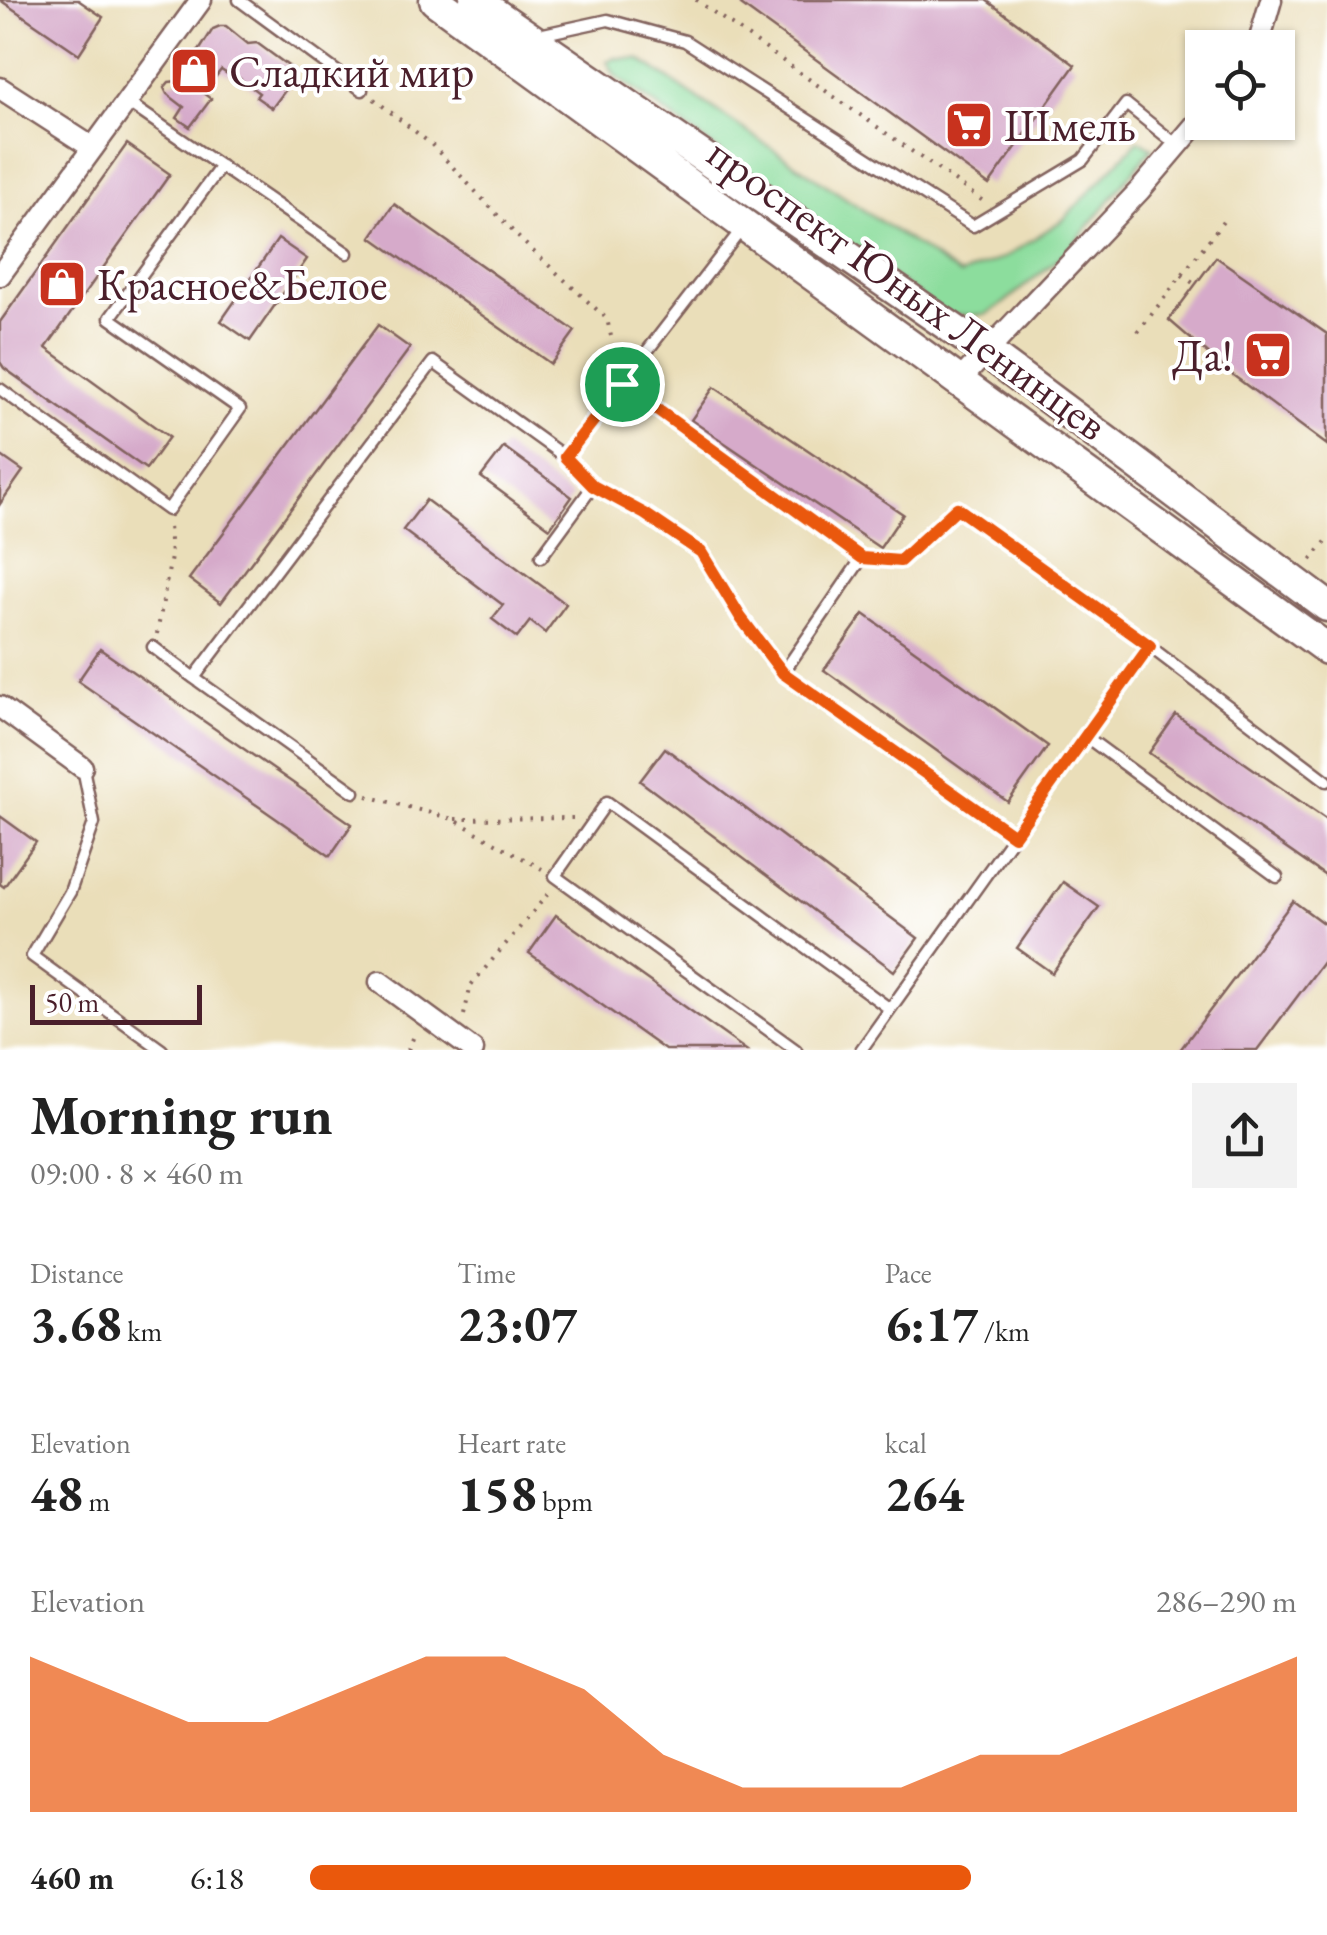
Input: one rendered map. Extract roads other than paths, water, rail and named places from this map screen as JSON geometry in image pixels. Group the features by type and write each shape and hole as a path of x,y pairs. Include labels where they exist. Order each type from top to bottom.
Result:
{"main road":[{"name":"проспект Юных Ленинцев","path":"436,0 1327,650"},
{"name":"проспект Юных Ленинцев","path":"475,0 988,353 1327,606"}],"street":[{"path":"0,275 201,0"},
{"path":"1262,30 1271,0"},
{"path":"0,88 93,148"},
{"path":"959,382 1185,138"},
{"path":"0,707 82,766"},
{"path":"380,982 466,1045"}],"lane":[{"path":"239,0 362,90"},
{"path":"527,38 608,20 686,41 973,226 1083,160 1126,104 1178,146"},
{"path":"128,102 347,253"},
{"path":"0,389 168,510 240,409 110,318 221,166"},
{"path":"565,457 745,226"},
{"path":"194,678 433,362 565,457 593,486 541,557"},
{"path":"679,426 862,558 783,673 1014,836"},
{"path":"860,1050 1150,646 1327,781"},
{"path":"152,647 354,792"},
{"path":"1085,736 1278,877"},
{"path":"82,766 94,824 70,892 32,956 162,1050"},
{"path":"796,1050 557,878 607,802 890,1009"}],"place":[{"name":"Сладкий мир","path":"194,71"},
{"name":"Шмель","path":"969,125"},
{"name":"Красное&Белое","path":"62,284"},
{"name":"Да!","path":"1268,355"}]}
